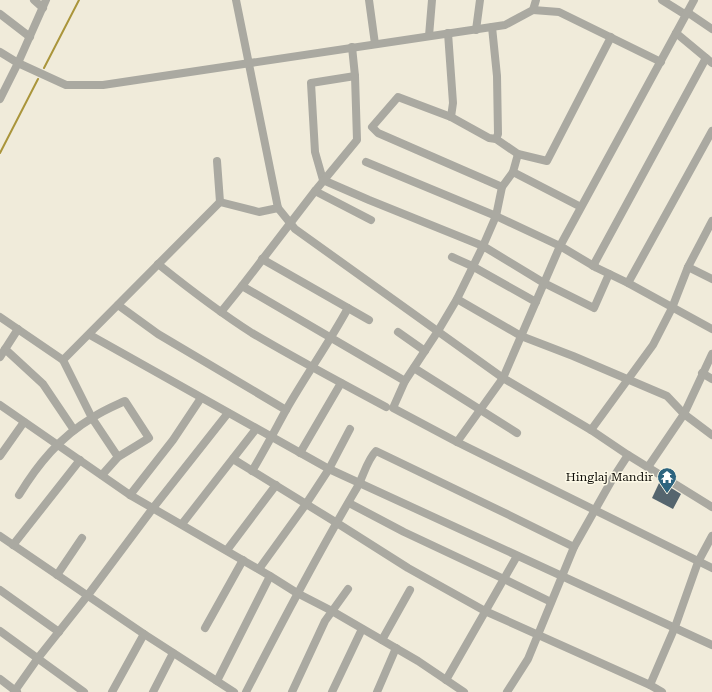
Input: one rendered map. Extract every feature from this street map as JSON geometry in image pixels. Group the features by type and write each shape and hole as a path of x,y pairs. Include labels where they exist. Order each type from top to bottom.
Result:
{"street":[{"path":"34,0 43,8"},
{"path":"0,99 46,0"},
{"path":"236,0 278,208 295,229 503,378 591,430 628,455 712,506"},
{"path":"369,0 375,44"},
{"path":"429,36 432,0"},
{"path":"476,30 480,0"},
{"path":"533,10 536,0"},
{"path":"662,0 712,29"},
{"path":"457,442 503,378 560,246 694,0"},
{"path":"0,52 18,63 66,85 103,86 352,47 505,25 533,10 559,12 660,62"},
{"path":"0,14 30,37"},
{"path":"492,27 497,76 498,134 496,139"},
{"path":"448,33 453,103 451,117"},
{"path":"593,266 709,60 676,33"},
{"path":"502,187 378,132 372,127 398,97 451,117 490,138 496,139 518,154 547,161 611,37"},
{"path":"221,312 314,191 357,140 355,76 352,47"},
{"path":"355,76 311,83 315,152 324,180 369,200 483,246 544,283 594,308 609,274"},
{"path":"628,283 712,131"},
{"path":"518,154 513,172 502,187 496,216 457,299 426,351 405,381 393,408 457,442 712,568"},
{"path":"63,360 90,335 220,202 217,161"},
{"path":"366,162 496,216 560,246 593,266 628,283 712,329"},
{"path":"513,172 579,206"},
{"path":"314,191 371,220"},
{"path":"220,202 259,212 278,208"},
{"path":"591,430 653,345 672,308 688,267 712,221"},
{"path":"452,257 472,266 536,302"},
{"path":"262,259 369,320"},
{"path":"158,264 221,312 251,332 313,368 386,407"},
{"path":"688,267 712,279"},
{"path":"242,286 405,381"},
{"path":"457,299 521,336 628,378 667,396 684,414 712,435"},
{"path":"118,305 158,334 286,410"},
{"path":"252,471 286,410 331,339 348,308"},
{"path":"0,317 63,360 92,418 118,457"},
{"path":"18,329 2,353 43,384 74,430"},
{"path":"398,332 426,351"},
{"path":"90,335 329,469 561,577 675,627 712,645"},
{"path":"648,467 684,414 712,354"},
{"path":"414,368 517,433"},
{"path":"702,373 712,380"},
{"path":"300,453 341,383"},
{"path":"130,495 173,440 201,398"},
{"path":"19,495 35,469 57,444 92,418 125,401 148,438 118,457 102,475"},
{"path":"0,405 130,495 227,550 296,593 332,611 396,648 464,692"},
{"path":"0,679 15,691 38,658 228,413"},
{"path":"0,456 24,422"},
{"path":"182,524 256,429"},
{"path":"259,569 306,504 329,469 350,430"},
{"path":"246,692 296,593 360,484 372,455 376,451 574,547"},
{"path":"507,692 528,659 574,547 613,478 628,455"},
{"path":"233,459 408,568 485,611 650,685 662,692"},
{"path":"13,545 80,460"},
{"path":"227,550 276,485"},
{"path":"349,503 404,532 551,602"},
{"path":"0,536 144,634 234,692"},
{"path":"650,685 675,627 698,562 712,536"},
{"path":"57,575 82,538"},
{"path":"446,680 517,556"},
{"path":"205,628 243,560"},
{"path":"217,681 270,576"},
{"path":"292,692 325,621 348,589"},
{"path":"0,590 59,632"},
{"path":"382,640 410,590"},
{"path":"332,692 362,629"},
{"path":"0,631 84,692"},
{"path":"112,692 144,634"},
{"path":"377,692 396,648"},
{"path":"153,692 173,653"}],"building":[{"name":"Hinglaj Mandir","path":"660,481 681,494 673,509 652,498"}],"waterway":[{"path":"44,68 79,0"},
{"path":"0,153 38,79"}],"place":[{"name":"Hinglaj Mandir","path":"667,494"}]}
